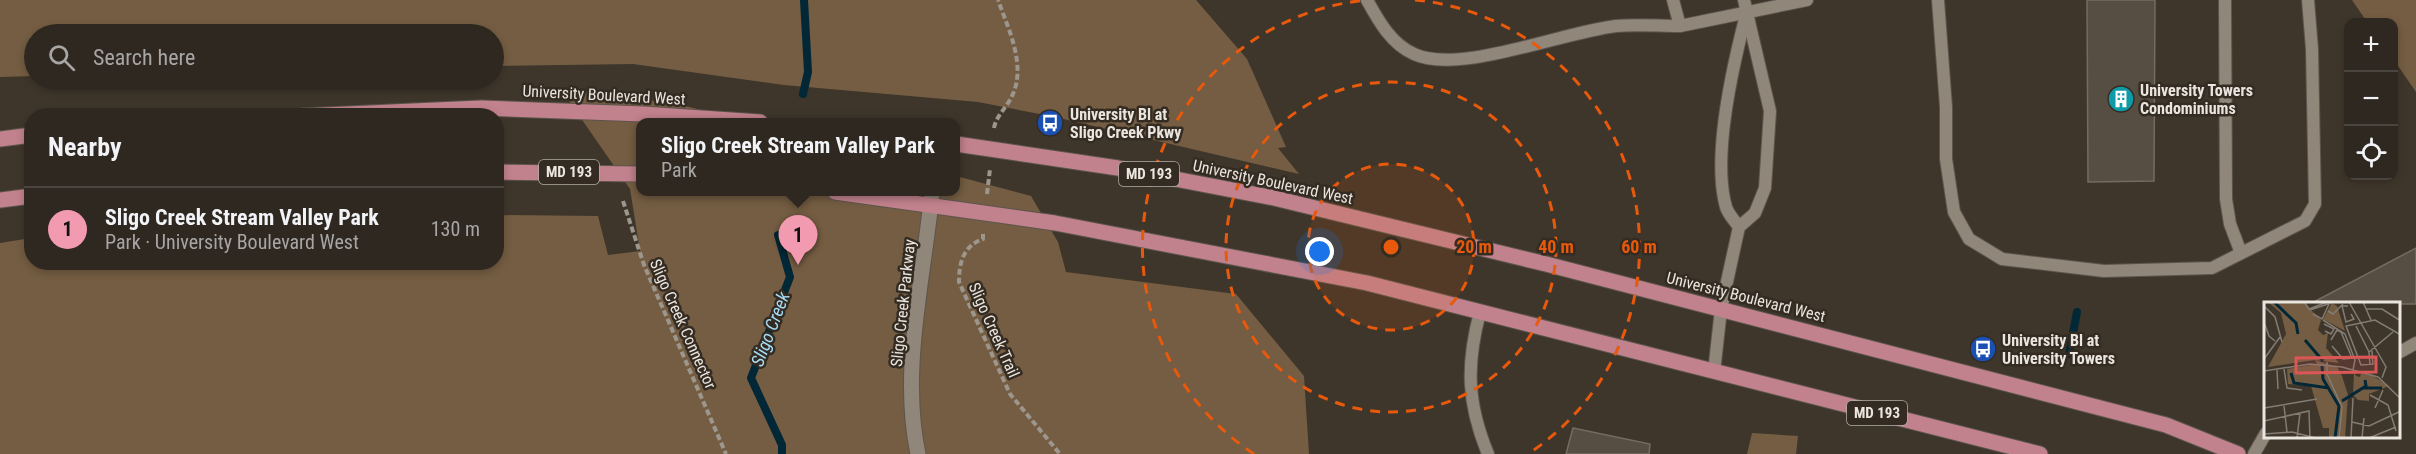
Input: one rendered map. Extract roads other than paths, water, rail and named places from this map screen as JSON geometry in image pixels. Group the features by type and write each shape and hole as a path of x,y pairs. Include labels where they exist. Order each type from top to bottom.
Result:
{"main road":[{"name":"University Boulevard West","path":"504,109 696,118"},
{"path":"0,140 24,136"},
{"name":"University Boulevard West","path":"960,145 1118,168 1274,198 1721,309 2166,425 2238,454"},
{"name":"MD 193","path":"504,172 636,174"},
{"name":"MD 193","path":"900,196 932,198 985,212 1213,252 1367,283 2040,454"},
{"path":"0,200 24,197"}],"street":[{"name":"Sligo Creek Parkway","path":"918,454 913,430 914,349 932,198"}],"lane":[{"path":"1366,0 1383,30 1413,54 1438,62 1467,59 1617,26 1680,26 1808,0"},
{"path":"1673,0 1680,26"},
{"path":"1714,372 1721,309 1739,227 1755,213 1765,188 1770,111 1744,0"},
{"path":"1938,0 1946,97 1946,159 1954,212 1969,239 2002,259 2104,271 2212,268 2305,221 2315,204 2312,49 2308,0"},
{"path":"2225,0 2226,199 2230,224 2241,253"},
{"path":"1739,227 1726,209 1722,170 1730,78 1747,13"},
{"path":"1480,312 1473,337 1468,380 1475,424 1488,454"},
{"path":"2401,350 2416,343"},
{"path":"2254,454 2264,436"}],"waterway":[{"name":"Sligo Creek","path":"803,94 808,72 804,0"},
{"name":"Sligo Creek","path":"778,235 790,277 751,378 782,445 782,454"},
{"path":"2069,354 2077,312"}],"place":[{"name":"University Towers Condominiums","path":"2121,99"},
{"name":"University Bl at Sligo Creek Pkwy","path":"1050,123"},
{"name":"Sligo Creek Stream Valley Park","path":"798,265"},
{"name":"University Bl at University Towers","path":"1983,349"}]}
